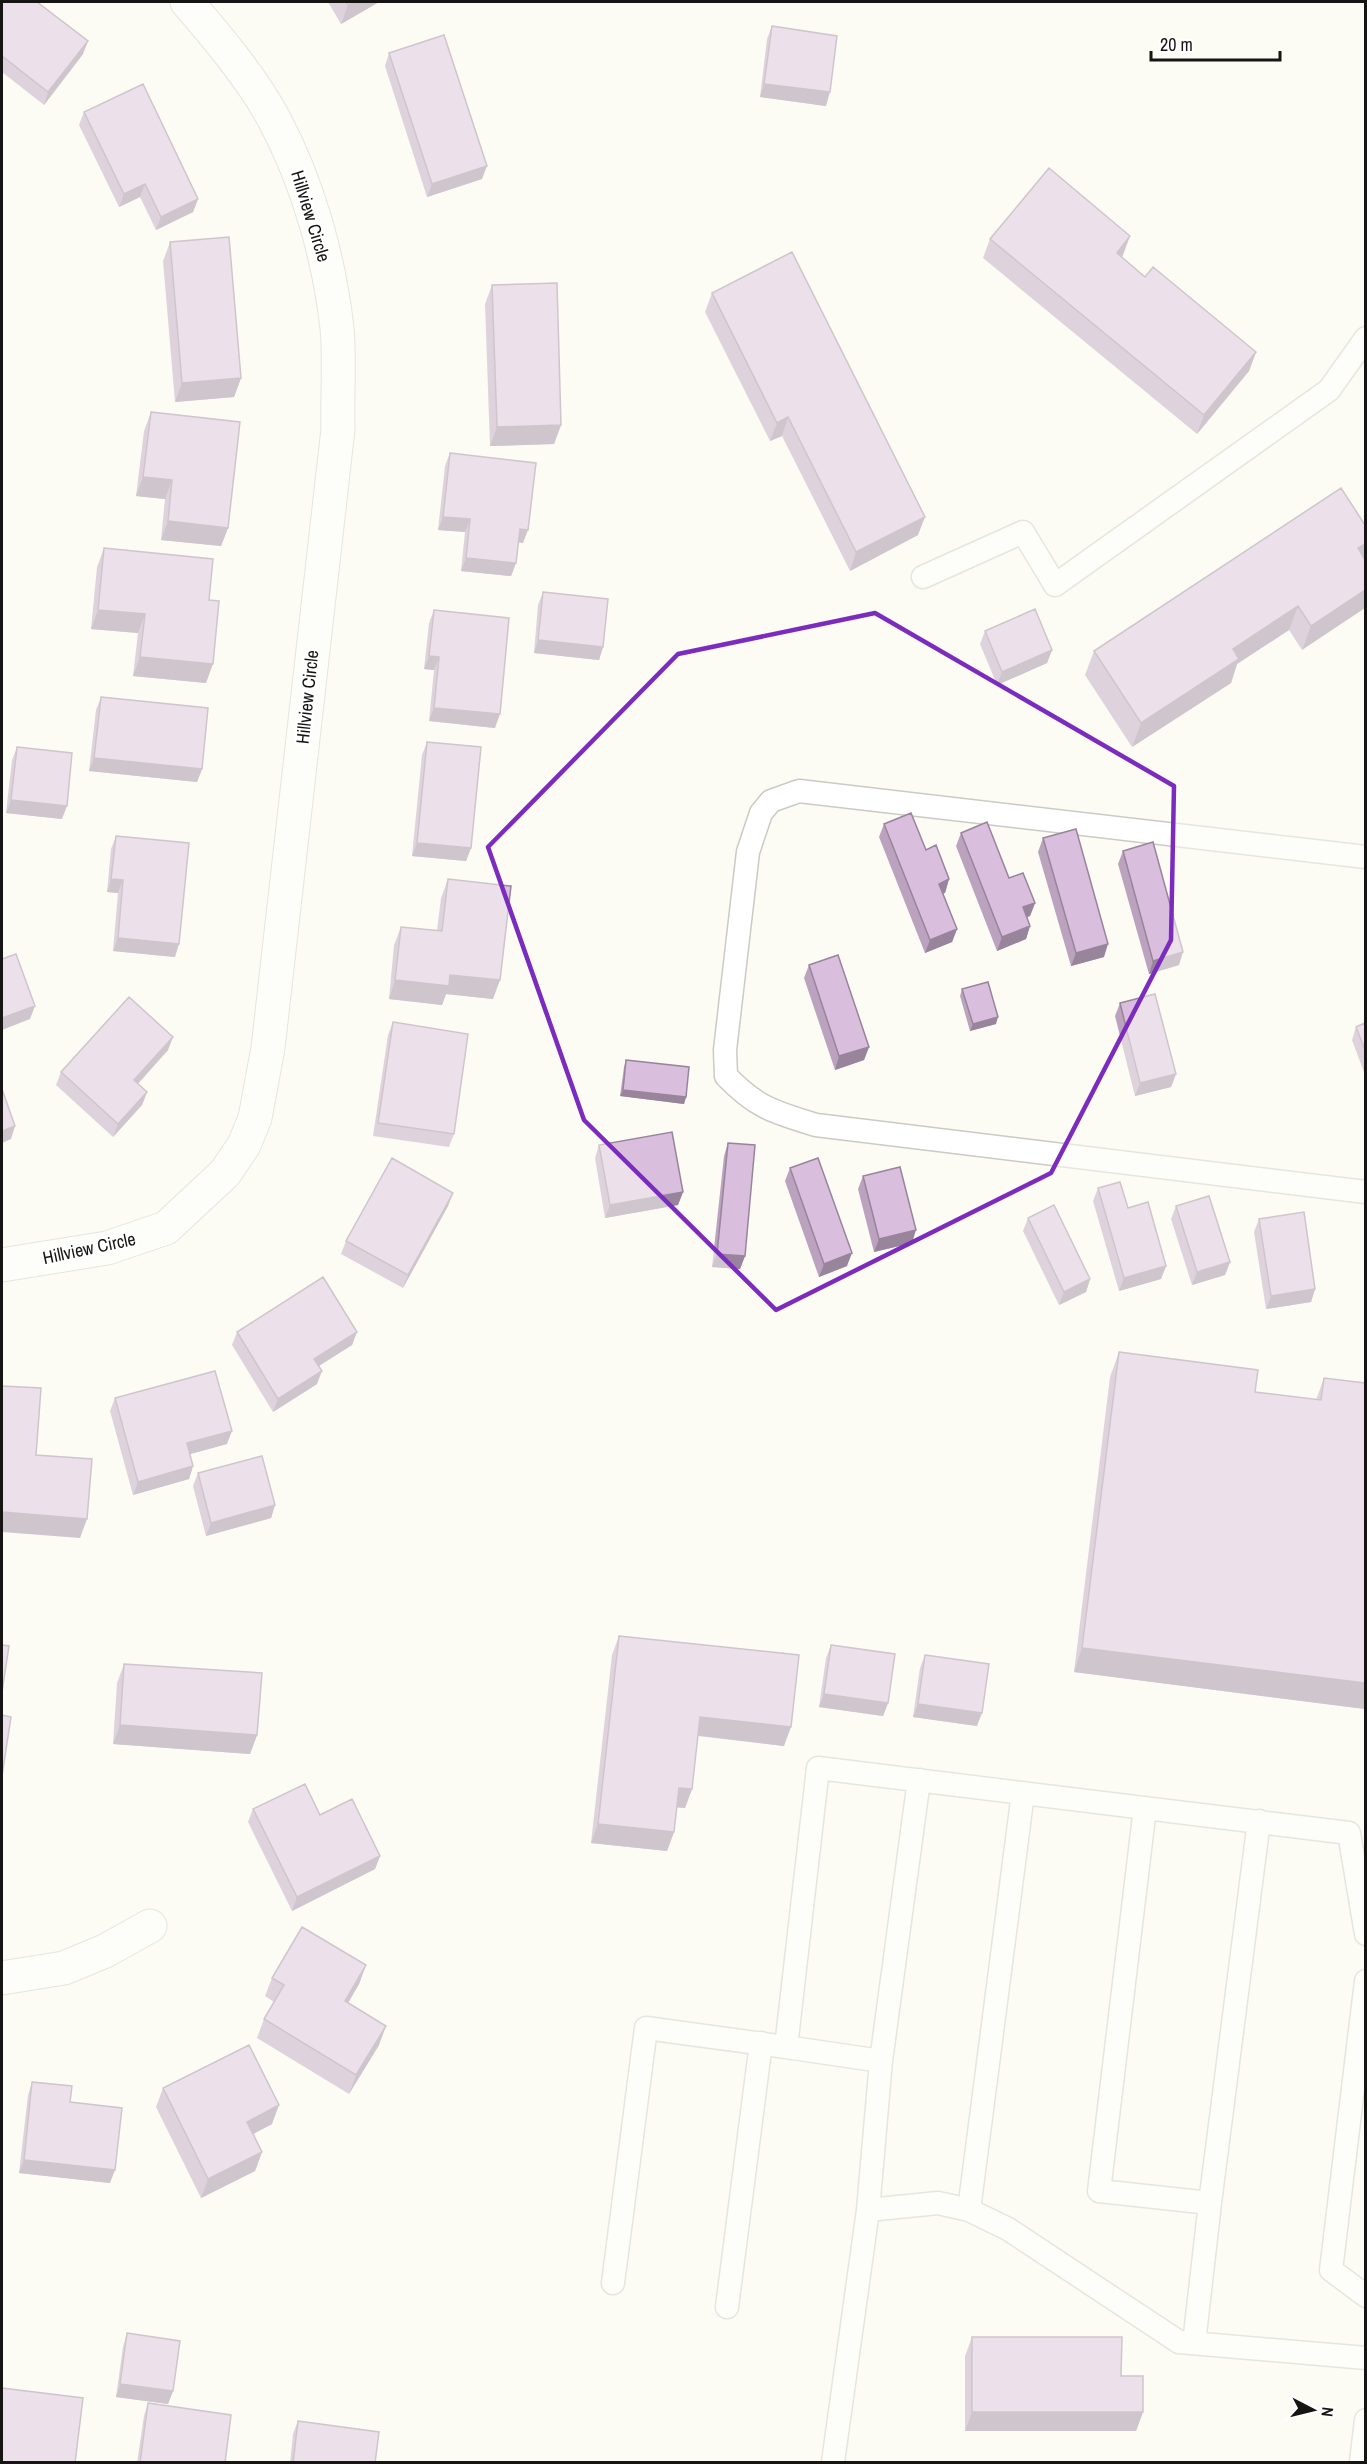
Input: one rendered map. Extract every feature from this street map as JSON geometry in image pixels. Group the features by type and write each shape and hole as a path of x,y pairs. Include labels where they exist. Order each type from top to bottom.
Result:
{"street":[{"name":"Hillview Circle","path":"2,1265 107,1248 166,1228 225,1173 244,1145 255,1118 268,1048 338,429 337,330 324,250 294,159 273,117 226,49 187,2"},
{"path":"2,1978 64,1968 105,1951 150,1926"}],"lane":[{"path":"922,577 1023,532 1055,585 1329,390 1365,338"},
{"path":"1365,857 799,791 771,801 760,813 748,852 725,1050 726,1076 745,1096 772,1111 816,1125 1365,1192"},
{"path":"786,2047 818,1768 1349,1833 1365,1934"},
{"path":"833,2463 868,2211 881,2061 919,1780"},
{"path":"969,2210 1023,1793"},
{"path":"1145,1808 1099,2191 1210,2203"},
{"path":"1194,2343 1259,1821"},
{"path":"1365,1982 1331,2270 1365,2296"},
{"path":"613,2283 646,2028 881,2061"},
{"path":"727,2307 761,2043"},
{"path":"868,2211 938,2203 969,2210 1008,2229 1179,2342 1365,2358"},
{"path":"1361,2463 1365,2412"}],"highlighted area":[{"path":"875,613 1174,786 1171,940 1051,1173 776,1310 584,1120 488,847 678,654"}],"building":[{"path":"2,2 37,2 88,41 48,92 2,56"},
{"path":"772,26 837,36 830,92 764,84"},
{"path":"444,35 487,166 432,184 389,53"},
{"path":"143,84 198,199 161,217 145,184 124,194 84,112"},
{"path":"1049,168 1130,236 1117,253 1145,277 1153,267 1256,352 1204,415 990,239"},
{"path":"229,237 241,378 182,383 170,242"},
{"path":"792,252 925,517 856,552 788,417 777,423 712,293"},
{"path":"557,283 561,425 497,427 492,285"},
{"path":"151,412 240,422 228,528 168,521 172,480 143,477"},
{"path":"450,453 536,463 528,530 520,529 516,563 466,558 470,519 443,517"},
{"path":"1341,488 1365,525 1365,544 1358,548 1365,560 1365,590 1311,626 1298,606 1233,649 1239,659 1141,723 1094,651"},
{"path":"104,548 213,559 209,600 219,601 213,664 140,657 145,614 98,610"},
{"path":"543,592 608,599 603,647 538,640"},
{"path":"1035,609 1052,650 1002,672 985,631"},
{"path":"434,610 509,618 500,714 434,708 439,657 429,656"},
{"path":"101,697 208,708 202,769 94,758"},
{"path":"427,742 481,747 471,848 417,843"},
{"path":"17,747 72,753 67,806 11,800"},
{"path":"911,813 926,850 936,845 949,879 939,884 957,929 930,940 884,824"},
{"path":"987,822 1009,878 1023,873 1035,903 1023,907 1030,926 1002,937 961,833"},
{"path":"1076,829 1108,944 1076,953 1043,838"},
{"path":"116,836 189,843 179,944 118,938 123,880 111,879"},
{"path":"1153,842 1183,952 1153,961 1123,851"},
{"path":"448,879 511,886 500,980 450,975 449,986 395,980 401,927 442,931"},
{"path":"16,954 35,1006 2,1018 2,959"},
{"path":"838,955 869,1047 839,1056 809,965"},
{"path":"988,982 998,1017 973,1024 962,989"},
{"path":"1155,994 1176,1074 1140,1083 1120,1003"},
{"path":"129,997 173,1037 134,1080 147,1092 118,1124 61,1072"},
{"path":"393,1022 468,1034 454,1134 378,1123"},
{"path":"1365,1023 1365,1050 1356,1027"},
{"path":"626,1060 689,1067 686,1097 623,1090"},
{"path":"2,1089 15,1126 2,1131"},
{"path":"672,1132 683,1192 610,1205 599,1145"},
{"path":"728,1143 755,1145 745,1256 717,1254"},
{"path":"392,1158 453,1193 408,1275 346,1241"},
{"path":"818,1158 852,1253 824,1264 790,1168"},
{"path":"900,1167 916,1230 879,1239 863,1176"},
{"path":"1120,1182 1128,1208 1148,1202 1166,1266 1124,1278 1098,1188"},
{"path":"1209,1196 1230,1262 1197,1272 1176,1206"},
{"path":"1054,1205 1090,1279 1064,1292 1028,1218"},
{"path":"1304,1212 1315,1289 1271,1296 1259,1219"},
{"path":"323,1277 357,1332 314,1359 322,1371 278,1399 237,1332"},
{"path":"1119,1352 1258,1370 1255,1392 1321,1400 1324,1378 1365,1383 1365,1683 1082,1648"},
{"path":"215,1371 232,1431 187,1443 193,1466 138,1482 115,1398"},
{"path":"2,1386 41,1388 36,1455 92,1459 87,1519 2,1512"},
{"path":"262,1456 275,1505 211,1523 198,1473"},
{"path":"619,1636 799,1655 791,1727 700,1717 692,1789 679,1788 674,1832 598,1824"},
{"path":"2,1645 9,1646 2,1692"},
{"path":"831,1645 895,1654 888,1703 824,1694"},
{"path":"925,1655 989,1664 982,1713 918,1704"},
{"path":"124,1664 262,1673 257,1735 120,1725"},
{"path":"2,1715 11,1717 2,1776"},
{"path":"305,1784 320,1815 352,1799 380,1856 297,1897 253,1809"},
{"path":"302,1927 366,1965 345,2001 386,2026 356,2075 264,2019 284,1985 272,1978"},
{"path":"249,2045 279,2105 247,2122 262,2152 208,2179 163,2088"},
{"path":"32,2082 72,2086 70,2102 122,2108 115,2170 24,2160"},
{"path":"127,2333 180,2341 173,2391 120,2384"},
{"path":"972,2337 1122,2337 1121,2376 1143,2376 1143,2412 972,2412"},
{"path":"2,2388 83,2398 75,2463 2,2463"},
{"path":"148,2403 231,2415 225,2463 140,2463"},
{"path":"298,2421 379,2432 375,2463 293,2463"}]}
